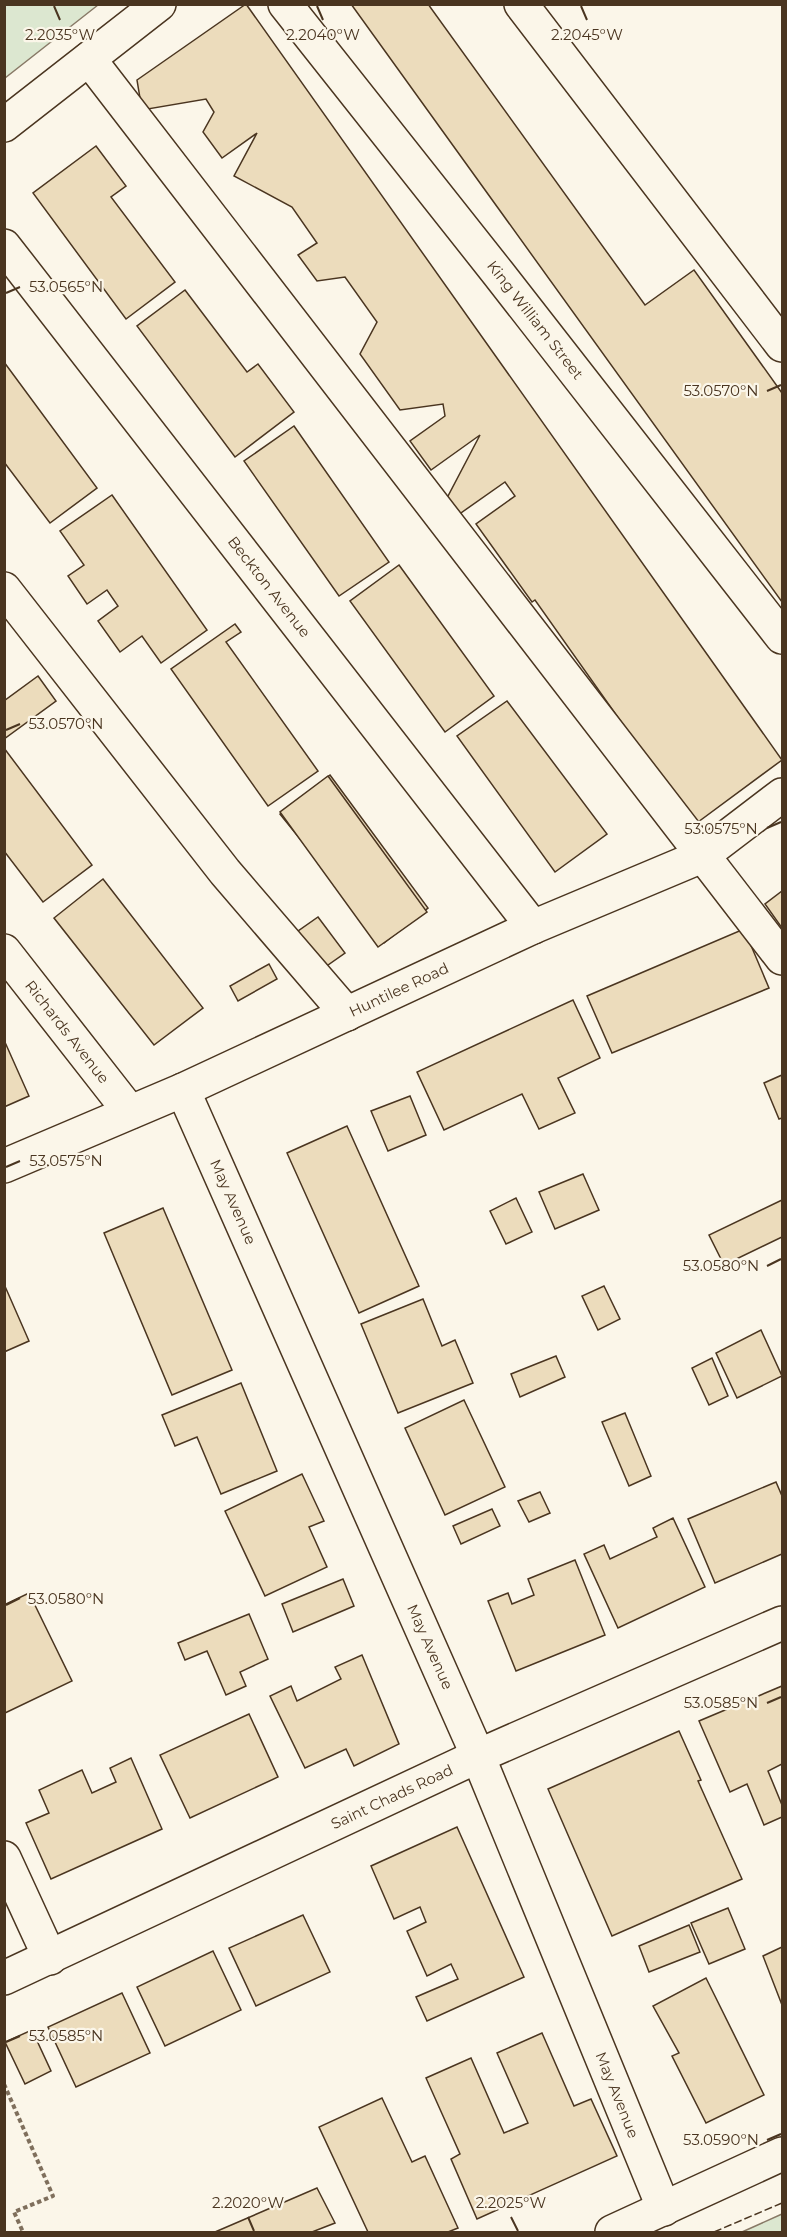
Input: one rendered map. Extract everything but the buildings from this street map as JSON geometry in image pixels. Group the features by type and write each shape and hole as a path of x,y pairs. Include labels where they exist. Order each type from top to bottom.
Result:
{"street":[{"path":"4,125 159,4"},
{"name":"King William Street","path":"285,4 783,637"},
{"path":"521,4 783,345"},
{"path":"89,59 783,958"},
{"name":"Beckton Avenue","path":"4,246 533,927"},
{"path":"4,588 225,872 347,1014"},
{"name":"Huntilee Road","path":"4,1166 183,1090 533,927 702,856 783,795"},
{"name":"Richards Avenue","path":"4,951 130,1112"},
{"name":"May Avenue","path":"183,1090 478,1756 664,2209"},
{"name":"Saint Chads Road","path":"4,1978 478,1756 783,1623"},
{"path":"4,1858 50,1958"},
{"path":"612,2232 783,2154"}],"path":[{"path":"4,2084 53,2196 14,2212 23,2232"}],"green space":[{"path":"5,4 98,4 98,5 5,78"},
{"path":"782,2214 782,2232 742,2232"}],"fence":[{"path":"714,2232 782,2203"}]}
